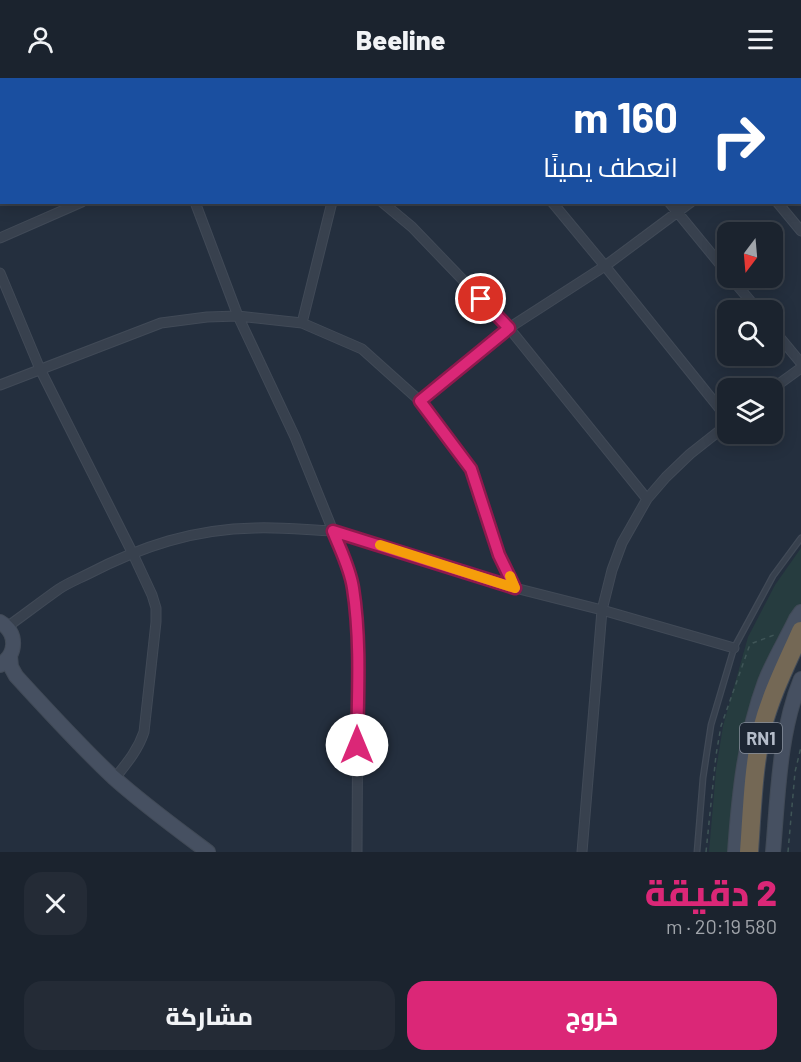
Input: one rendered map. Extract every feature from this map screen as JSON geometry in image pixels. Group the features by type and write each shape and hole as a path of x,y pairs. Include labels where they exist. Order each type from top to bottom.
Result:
{"highway":[{"name":"RN1","path":"749,852 755,774 762,728 777,685 801,631"},
{"name":"RN1","path":"761,852 767,775 774,731 786,688 801,655"}],"street":[{"path":"196,204 238,316 295,437 348,568 355,610 358,662 357,852"},
{"path":"302,323 332,204"},
{"path":"384,204 412,227 509,328 647,499"},
{"path":"554,204 717,405"},
{"path":"670,204 717,261"},
{"path":"420,401 509,328 605,266 688,204"},
{"path":"779,204 801,231"},
{"path":"0,238 63,206"},
{"path":"0,273 40,369 132,552 156,608 144,732 134,754 115,778"},
{"path":"739,288 749,300"},
{"path":"0,385 161,323 207,317 238,316 302,323 362,349 420,401 471,469 499,555 515,588"},
{"path":"783,341 801,363"},
{"path":"783,381 801,368"},
{"path":"582,852 602,610 612,570 622,543 647,499 690,453 717,432"},
{"path":"208,852 115,778 70,735 16,676 11,667 3,663 13,648 14,641 4,624 61,588 132,552 182,536 226,530 272,528 333,531 515,588 734,648"},
{"path":"735,852 742,782 752,726 766,681 801,612"},
{"path":"773,852 786,733 801,679"}],"lane":[{"path":"697,852 703,778 711,725 734,648 773,576 801,538"}],"path":[{"path":"706,852 721,726 749,647 753,643 776,634"},
{"path":"788,852 795,772 801,747"}],"green space":[{"path":"801,548 801,604 782,633 733,852 709,852 716,770 723,726 748,637 775,585"}],"slow traffic":[{"path":"380,545 515,588 510,576"}],"route":[{"path":"357,745 358,662 355,610 348,568 333,531 515,588 499,555 471,469 420,401 509,328 481,299"}]}
